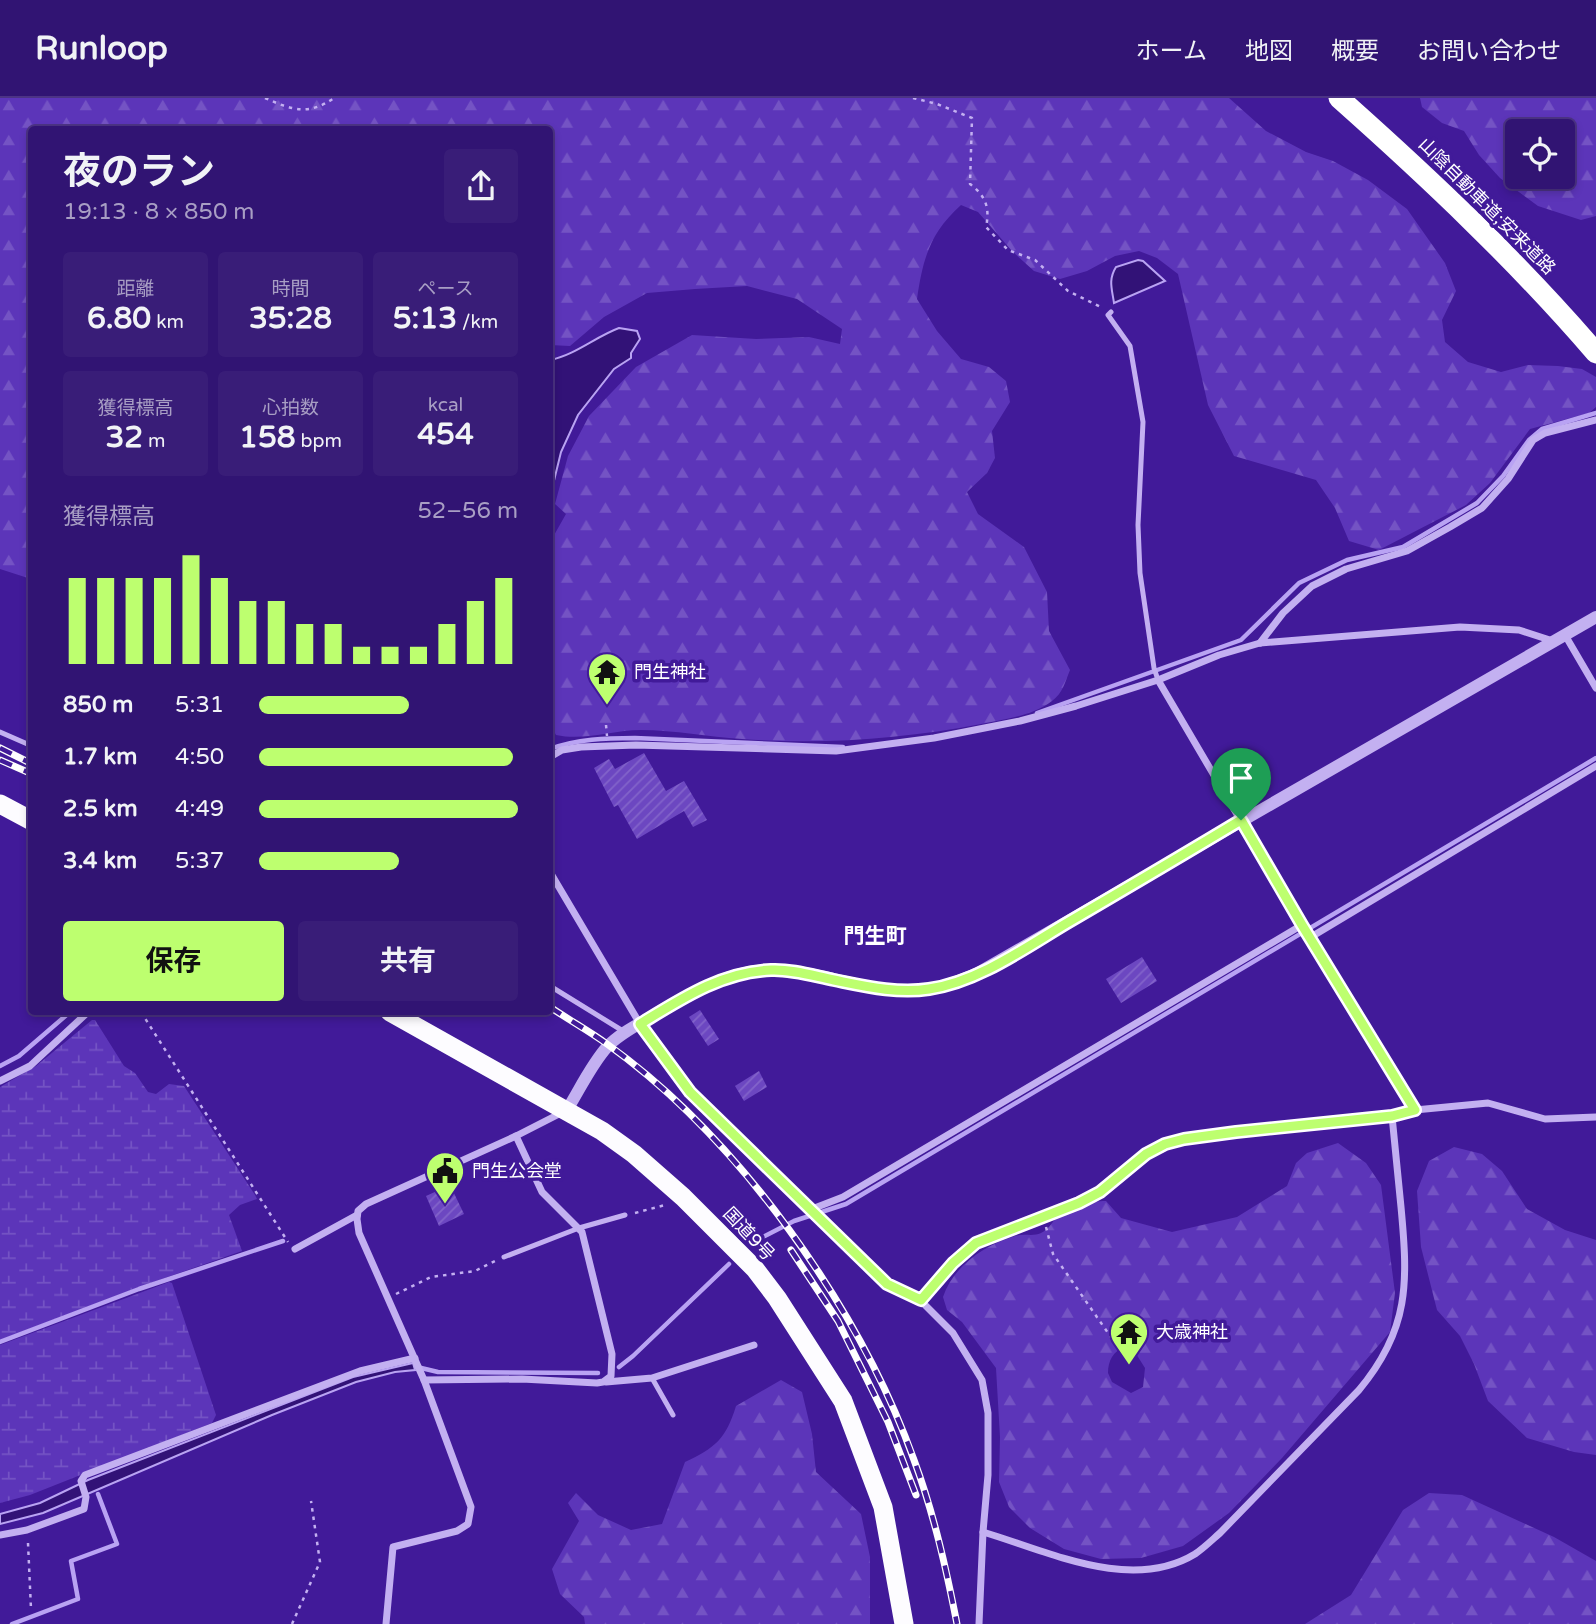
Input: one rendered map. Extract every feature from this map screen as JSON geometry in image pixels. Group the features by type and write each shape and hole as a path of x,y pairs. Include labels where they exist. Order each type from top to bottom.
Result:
{"highway":[{"name":"山陰自動車道;安来道路","path":"1339,98 1398,150 1473,223 1572,324 1596,353"},
{"path":"0,804 28,819"},
{"name":"国道9号","path":"395,1015 602,1131 683,1196 742,1255 777,1298 843,1401 883,1507 904,1624"}],"street":[{"path":"1261,643 1283,613 1312,586 1346,569 1407,551 1450,527 1482,508 1508,479 1533,440 1545,433 1596,420"},
{"path":"386,1624 393,1547 457,1531 468,1524 471,1507 418,1364 359,1233 357,1214 360,1208 567,1110 603,1052 615,1039 699,989 737,975 773,970 899,990 929,989 961,980 1042,937 1596,617"},
{"path":"553,755 562,750 581,747 636,745 836,751 934,738 1020,721 1261,643 1460,627 1519,630 1559,638 1596,688"},
{"path":"1157,678 1302,925 1415,1110"},
{"path":"1311,937 1596,766"},
{"path":"553,877 640,1024 690,1092 887,1284 921,1300 953,1333 982,1380 988,1413 988,1475 979,1624"},
{"path":"813,1210 843,1197 1302,925"},
{"path":"0,1081 30,1066 85,1015"},
{"path":"921,1300 953,1263 976,1243 1079,1203 1100,1192 1146,1154 1174,1142 1236,1132 1488,1103 1545,1119 1596,1117"},
{"path":"983,1532 1094,1567 1124,1570 1143,1569 1183,1560 1195,1554 1220,1533 1359,1390 1390,1343 1401,1309 1406,1270 1392,1116"},
{"path":"516,1136 542,1192 579,1228 599,1296 612,1354 611,1376 603,1382"},
{"path":"295,1249 357,1214"},
{"path":"424,1380 603,1382 652,1378 754,1345"},
{"path":"0,1535 27,1530 84,1509 86,1497 81,1481 85,1475 360,1371 418,1364"}],"lane":[{"path":"1111,312 1108,315 1130,346 1143,422 1138,524 1140,573 1157,678"},
{"path":"0,732 28,744"},
{"path":"553,988 626,1033"},
{"path":"504,1257 579,1228 625,1215"},
{"path":"652,1378 673,1415"}],"path":[{"path":"265,98 290,109 320,108 334,98"},
{"path":"913,98 972,118 970,184 983,194 989,213 986,227 1008,250 1035,260 1068,291 1111,312"},
{"path":"606,725 607,736"},
{"path":"143,1015 295,1249"},
{"path":"625,1215 665,1205"},
{"path":"1043,1216 1052,1254 1115,1343"},
{"path":"388,1297 431,1277 475,1271 504,1257"},
{"path":"292,1624 320,1562 311,1501"},
{"path":"27,1530 31,1609"}],"green space":[{"path":"0,98 1229,98 1266,131 1368,180 1407,209 1445,263 1456,291 1442,320 1445,342 1468,362 1501,372 1528,365 1558,366 1582,369 1596,377 1596,407 1589,413 1530,429 1490,483 1466,505 1379,550 1349,541 1335,508 1316,480 1234,456 1208,405 1178,274 1157,258 1139,251 1115,256 1087,271 1060,279 1034,271 1012,251 978,212 961,205 935,236 925,259 917,299 937,331 961,359 989,367 1006,381 1010,402 992,431 995,458 987,473 967,492 978,514 1024,547 1047,592 1049,631 1070,670 1059,694 1044,706 1027,714 922,734 862,739 772,741 630,730 567,737 556,735 553,730 553,537 566,514 555,504 568,456 589,416 636,367 692,335 756,339 809,337 840,344 842,329 797,299 747,286 647,293 604,317 570,346 553,345 553,126 28,126 28,578 0,569"},
{"path":"1420,98 1596,98 1596,216 1581,220 1538,206 1515,189 1575,189 1575,119 1505,119 1505,182 1479,155 1464,131 1442,123 1422,107"},
{"path":"95,1020 124,1066 135,1073 148,1092 156,1094 169,1084 184,1086 257,1199 240,1205 229,1215 242,1251 0,1340 0,1087 36,1066"},
{"path":"1338,1143 1366,1163 1381,1185 1395,1293 1390,1332 1282,1458 1229,1513 1183,1546 1141,1558 1101,1559 1064,1549 1030,1528 1009,1507 999,1482 1000,1437 996,1368 962,1322 947,1310 943,1297 954,1276 962,1266 992,1245 1015,1236 1041,1233 1060,1214 1087,1203 1106,1201 1121,1218 1172,1232 1237,1217 1287,1186 1296,1163 1307,1153","holes":["1125,1347 1133,1349 1145,1368 1143,1387 1131,1393 1112,1382 1108,1373 1114,1354"]},
{"path":"1454,1147 1482,1154 1502,1171 1527,1209 1565,1230 1596,1240 1596,1455 1574,1452 1527,1438 1488,1401 1460,1336 1437,1310 1421,1247 1417,1191 1429,1161"},
{"path":"172,1283 216,1415 212,1423 30,1495 0,1503 0,1345"},
{"path":"781,1380 802,1392 812,1434 816,1472 861,1514 870,1557 870,1624 585,1624 584,1617 560,1594 552,1569 579,1521 568,1503 576,1493 598,1515 631,1530 662,1524 685,1462 718,1441 728,1427 736,1406"},
{"path":"1429,1493 1462,1495 1554,1537 1596,1561 1596,1624 1305,1624 1351,1595 1403,1510"}],"shaded area":[{"path":"1143,261 1165,281 1114,303 1111,280 1116,267"},
{"path":"619,328 637,331 640,339 631,353 631,358 614,369 578,415 561,452 553,485 553,359"},
{"path":"413,1363 415,1370 356,1382 43,1513 0,1524 0,1514 40,1503 88,1480 353,1377"}],"building":[{"path":"644,753 666,791 684,781 707,820 693,827 684,811 637,839 618,805 614,807 594,768 609,759 615,769"},
{"path":"1142,957 1157,981 1121,1003 1106,979"},
{"path":"700,1010 719,1039 708,1046 689,1017"},
{"path":"759,1071 767,1087 744,1101 735,1086"},
{"name":"門生公会堂","path":"450,1185 464,1214 439,1226 426,1196"}],"waterway":[{"path":"1037,713 1241,640 1299,583 1347,560 1403,547 1477,503 1503,476 1529,440 1542,429 1596,413"},
{"path":"553,748 581,741 624,738 843,747"},
{"path":"757,1240 794,1221 846,1204 1596,758"},
{"path":"0,1066 19,1056 67,1015"},
{"path":"0,1342 139,1289 283,1241"},
{"path":"619,1367 729,1264"},
{"path":"417,1367 438,1372 598,1373"},
{"path":"12,1624 78,1599 71,1561 117,1544 98,1494"}],"railway":[{"path":"0,748 28,762"},
{"path":"0,760 28,772"},
{"path":"553,1009 607,1044 656,1083 703,1127 748,1177 790,1231 828,1287 862,1345 891,1403 914,1460 939,1541 957,1624"},
{"path":"791,1250 838,1321 888,1422 916,1495"}],"place":[{"name":"門生神社","path":"607,706"},
{"name":"門生公会堂","path":"445,1205"},
{"name":"大歳神社","path":"1129,1366"}],"district":[{"name":"門生町","path":"875,936"}],"route":[{"path":"1241,820 1415,1110 1392,1116 1236,1132 1165,1144 1125,1169 1100,1192 1079,1203 976,1243 953,1263 921,1300 887,1284 690,1092 640,1024 699,989 755,971 794,972 899,990 929,989 961,980 996,964 1241,820"}]}
